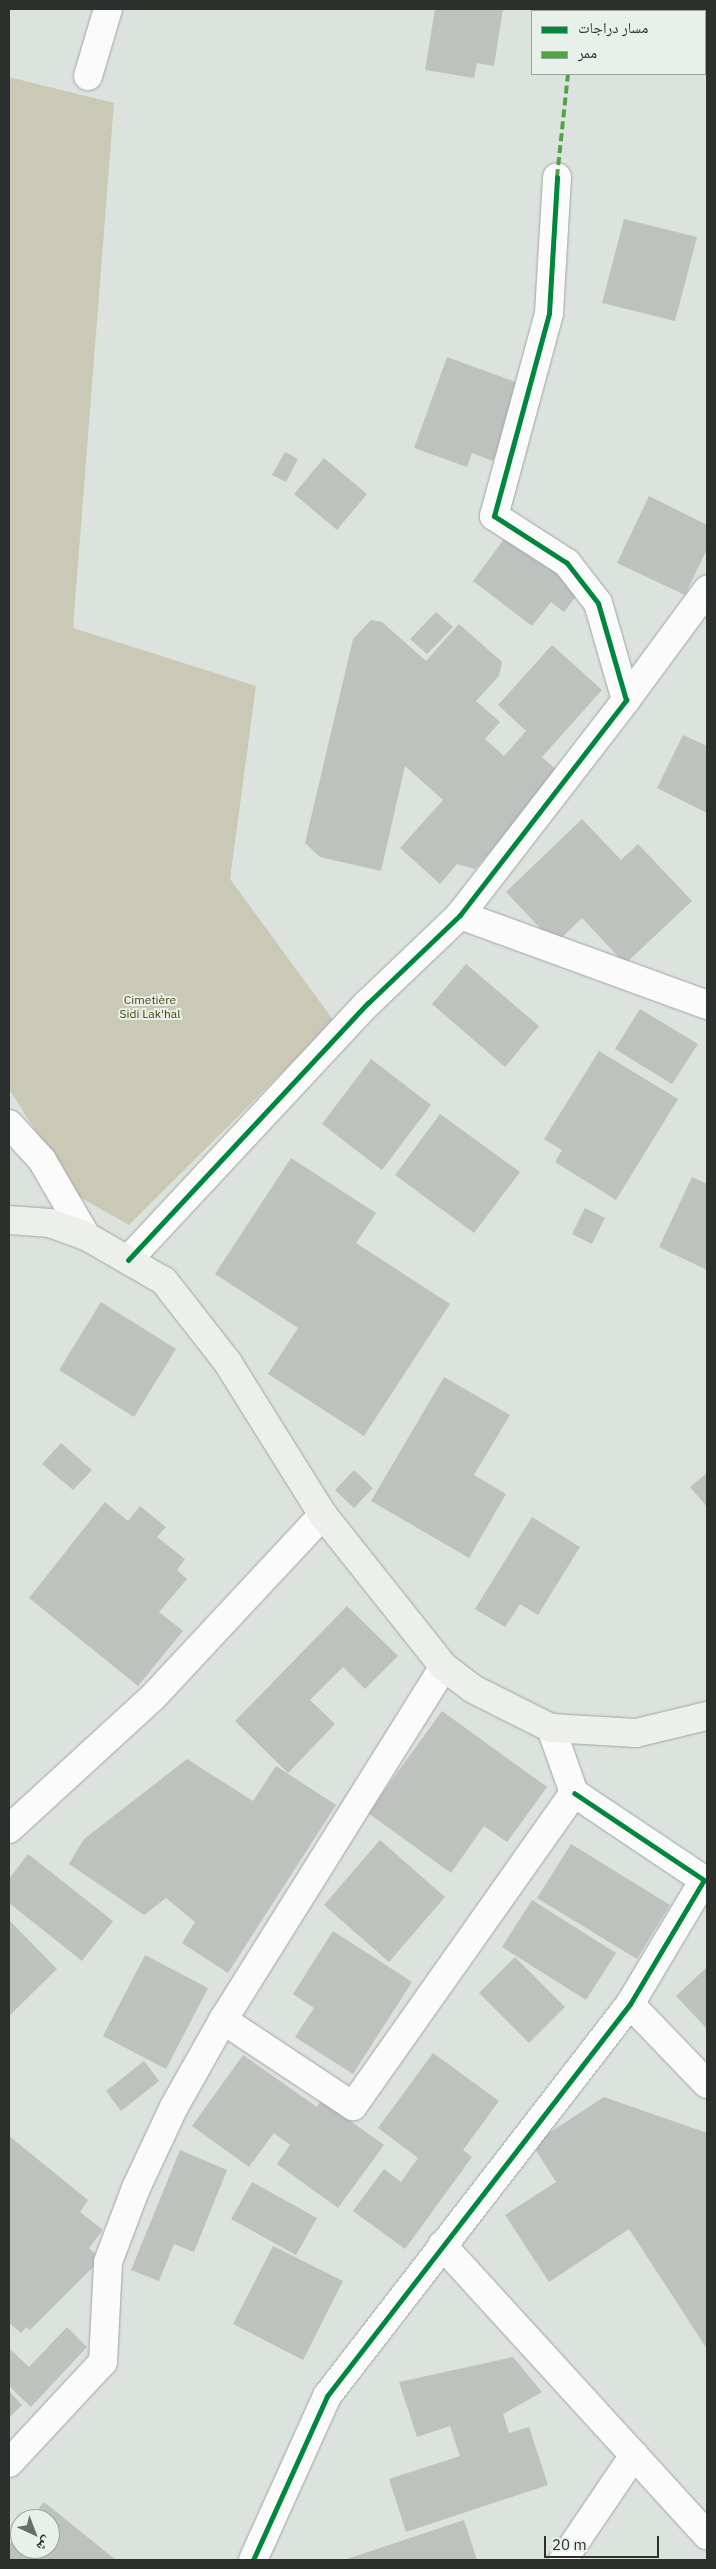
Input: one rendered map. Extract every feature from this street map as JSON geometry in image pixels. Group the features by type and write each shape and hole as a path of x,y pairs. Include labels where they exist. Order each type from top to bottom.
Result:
{"main road":[{"path":"9,1220 50,1223 86,1236 164,1281 228,1363 323,1514 444,1667 473,1689 551,1728 636,1733 707,1716"}],"street":[{"path":"88,76 108,9"},
{"path":"557,177 549,313 494,516 567,563 598,603 626,700"},
{"path":"128,1260 368,1003 460,915 626,700 707,590"},
{"path":"460,915 707,1005"},
{"path":"9,1124 42,1160 86,1236"},
{"path":"9,1829 153,1697 323,1514"},
{"path":"9,2463 103,2362 108,2262 136,2188 222,2020 444,1667"},
{"path":"253,2560 327,2396 630,2004 706,1878 574,1793 551,1728"},
{"path":"222,2020 353,2106 574,1793"},
{"path":"630,2004 707,2084"},
{"path":"442,2245 707,2535"},
{"path":"563,2560 634,2455"}],"green space":[{"name":"Cimetière Sidi Lak'hal","path":"9,77 114,103 73,628 256,686 230,879 334,1021 129,1225 76,1195 9,1089"}],"building":[{"path":"435,9 503,9 494,66 477,63 474,78 425,70"},
{"path":"624,219 697,237 675,321 602,303"},
{"path":"447,357 521,384 493,461 472,453 467,467 414,448"},
{"path":"285,452 298,459 286,482 272,475"},
{"path":"324,458 367,494 337,530 294,494"},
{"path":"649,496 707,525 707,549 685,595 617,563"},
{"path":"507,535 580,591 564,612 551,602 532,626 473,581"},
{"path":"436,612 453,627 427,654 410,639"},
{"path":"371,620 382,622 426,661 459,624 502,662 499,676 476,701 500,722 485,739 504,756 526,731 498,705 552,645 602,690 542,757 560,773 475,869 457,864 440,884 400,848 443,800 405,766 381,871 320,857 305,843 353,639"},
{"path":"683,735 707,746 707,813 657,788"},
{"path":"582,819 621,860 638,844 692,901 625,964 582,918 555,944 506,892"},
{"path":"466,964 539,1026 505,1067 432,1004"},
{"path":"640,1009 698,1044 672,1084 615,1049"},
{"path":"599,1051 678,1099 616,1200 555,1162 562,1150 544,1139"},
{"path":"371,1059 431,1105 382,1170 322,1124"},
{"path":"440,1114 520,1172 474,1233 395,1175"},
{"path":"291,1158 376,1213 356,1243 450,1304 364,1436 268,1374 298,1328 215,1274"},
{"path":"692,1177 707,1184 707,1270 659,1247"},
{"path":"585,1208 605,1218 592,1244 572,1234"},
{"path":"101,1302 176,1349 134,1417 59,1370"},
{"path":"444,1377 510,1415 474,1475 506,1494 469,1558 371,1501"},
{"path":"61,1443 92,1470 73,1490 42,1464"},
{"path":"354,1470 373,1488 354,1508 335,1490"},
{"path":"707,1473 707,1507 690,1487"},
{"path":"105,1502 128,1521 140,1506 166,1527 157,1537 185,1559 177,1570 187,1579 159,1612 183,1631 138,1686 29,1598"},
{"path":"532,1517 580,1547 538,1615 520,1604 505,1627 475,1609"},
{"path":"347,1606 398,1656 365,1689 343,1667 310,1700 335,1724 288,1773 235,1721"},
{"path":"442,1711 547,1787 507,1842 484,1826 451,1873 368,1813"},
{"path":"187,1759 253,1801 276,1766 336,1805 228,1973 182,1943 195,1922 166,1898 144,1915 69,1864 84,1839"},
{"path":"380,1840 445,1897 389,1962 324,1905"},
{"path":"571,1844 670,1905 637,1959 537,1898"},
{"path":"28,1854 113,1921 82,1961 9,1903 9,1879"},
{"path":"532,1900 616,1953 586,2000 502,1947"},
{"path":"9,1920 57,1969 9,2016"},
{"path":"333,1931 412,1982 353,2074 295,2037 314,2008 293,1994"},
{"path":"145,1955 208,1988 166,2069 103,2036"},
{"path":"515,1957 565,2007 529,2043 479,1993"},
{"path":"707,1967 707,2029 676,1996"},
{"path":"433,2053 499,2101 463,2150 472,2157 405,2249 353,2211 384,2169 401,2182 418,2158 378,2128"},
{"path":"243,2055 317,2107 321,2100 384,2145 338,2208 277,2164 290,2145 274,2133 249,2167 192,2126"},
{"path":"144,2061 159,2081 121,2111 106,2091"},
{"path":"604,2097 707,2133 707,2349 629,2229 549,2282 505,2215 556,2182 532,2144"},
{"path":"9,2136 88,2200 80,2212 103,2230 89,2248 101,2259 30,2330 26,2327 21,2333 9,2323"},
{"path":"180,2150 227,2170 194,2252 174,2244 159,2281 131,2270"},
{"path":"252,2182 317,2218 296,2255 231,2219"},
{"path":"273,2246 343,2281 303,2360 233,2324"},
{"path":"67,2327 87,2347 31,2407 9,2386 9,2348 29,2367"},
{"path":"513,2357 542,2392 503,2414 509,2433 529,2427 548,2485 406,2532 389,2479 460,2456 450,2426 417,2437 399,2382"},
{"path":"9,2391 22,2405 9,2418"},
{"path":"44,2502 53,2509 38,2509"},
{"path":"60,2515 116,2560 9,2560 10,2544 10,2559 60,2559"},
{"path":"464,2520 477,2560 344,2560"}],"marked path":[{"path":"557,177 568,75"}],"cycle path":[{"path":"128,1260 368,1003 460,915 626,700 598,603 567,563 494,516 549,313 557,177"},
{"path":"253,2560 327,2396 630,2004 704,1880 574,1793"}]}
